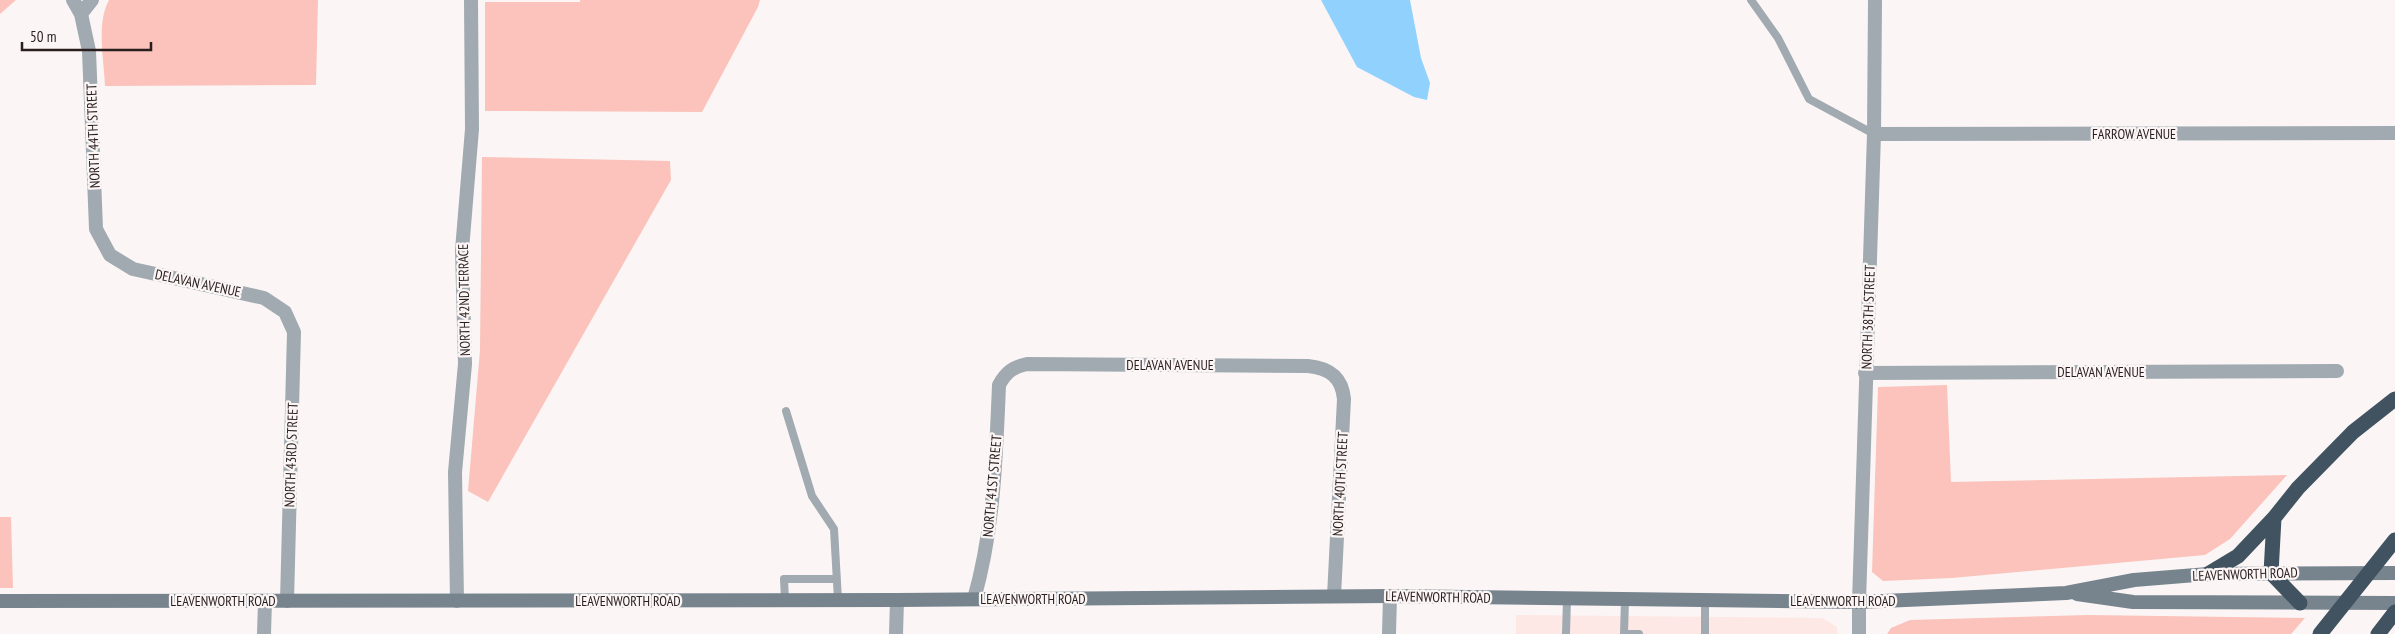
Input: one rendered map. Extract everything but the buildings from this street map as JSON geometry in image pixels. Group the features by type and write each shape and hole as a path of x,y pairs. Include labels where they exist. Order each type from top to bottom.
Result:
{"highway":[{"path":"2208,574 2238,556 2274,518 2298,488 2352,432 2395,399"},
{"path":"2274,518 2271,573 2300,603"},
{"path":"2320,634 2395,540"},
{"path":"2378,634 2395,612"}],"main road":[{"name":"LEAVENWORTH ROAD","path":"0,601 974,600 1390,596 1859,602 2066,593 2134,580 2208,574 2395,573"},
{"name":"LEAVENWORTH ROAD","path":"2066,593 2133,602 2395,603"}],"street":[{"name":"NORTH 44TH STREET","path":"73,0 81,14 89,51 96,229 110,255"},
{"path":"81,14 92,0"},
{"name":"NORTH 42ND TERRACE","path":"457,601 455,472 465,364 462,250 472,129 471,0"},
{"name":"NORTH 38TH STREET","path":"1859,634 1874,134 1875,0"},
{"name":"FARROW AVENUE","path":"1874,134 2395,133"},
{"name":"DELAVAN AVENUE","path":"110,255 133,269 264,298 285,312"},
{"name":"NORTH 43RD STREET","path":"285,312 294,332 286,601"},
{"name":"DELAVAN AVENUE","path":"1008,373 1015,367 1028,364 1308,366 1334,374"},
{"name":"DELAVAN AVENUE","path":"1866,373 2337,371"},
{"name":"NORTH 41ST STREET","path":"974,600 985,561 993,504 999,385 1008,373"},
{"name":"NORTH 40TH STREET","path":"1334,374 1343,388 1344,399 1334,596"},
{"path":"1389,634 1390,596"},
{"path":"896,600 896,634"},
{"path":"264,634 265,601"}],"lane":[{"path":"1751,0 1778,38 1809,99 1874,134"},
{"path":"786,411 812,496 834,529 838,600"},
{"path":"785,600 784,579 836,579"},
{"path":"1566,634 1567,598"},
{"path":"1625,599 1624,634 1639,634"},
{"path":"1705,600 1705,634"}],"shaded area":[{"path":"0,0 16,0 0,14"},
{"path":"109,0 318,0 316,85 105,86 102,31 105,9"},
{"path":"580,0 760,0 702,112 485,111 485,2 580,2"},
{"path":"482,157 670,161 671,180 488,502 468,491 480,350"},
{"path":"1947,385 1951,482 2287,475 2230,539 2205,555 1952,578 1883,581 1872,572 1878,387"},
{"path":"0,517 11,517 13,588 0,588"},
{"path":"1516,615 1822,618 1837,627 1837,634 1516,634"},
{"path":"2088,615 2305,618 2291,634 1887,634 1891,628 1910,620"}],"water":[{"path":"1321,0 1410,0 1421,58 1430,83 1427,100 1414,97 1357,67"}]}
